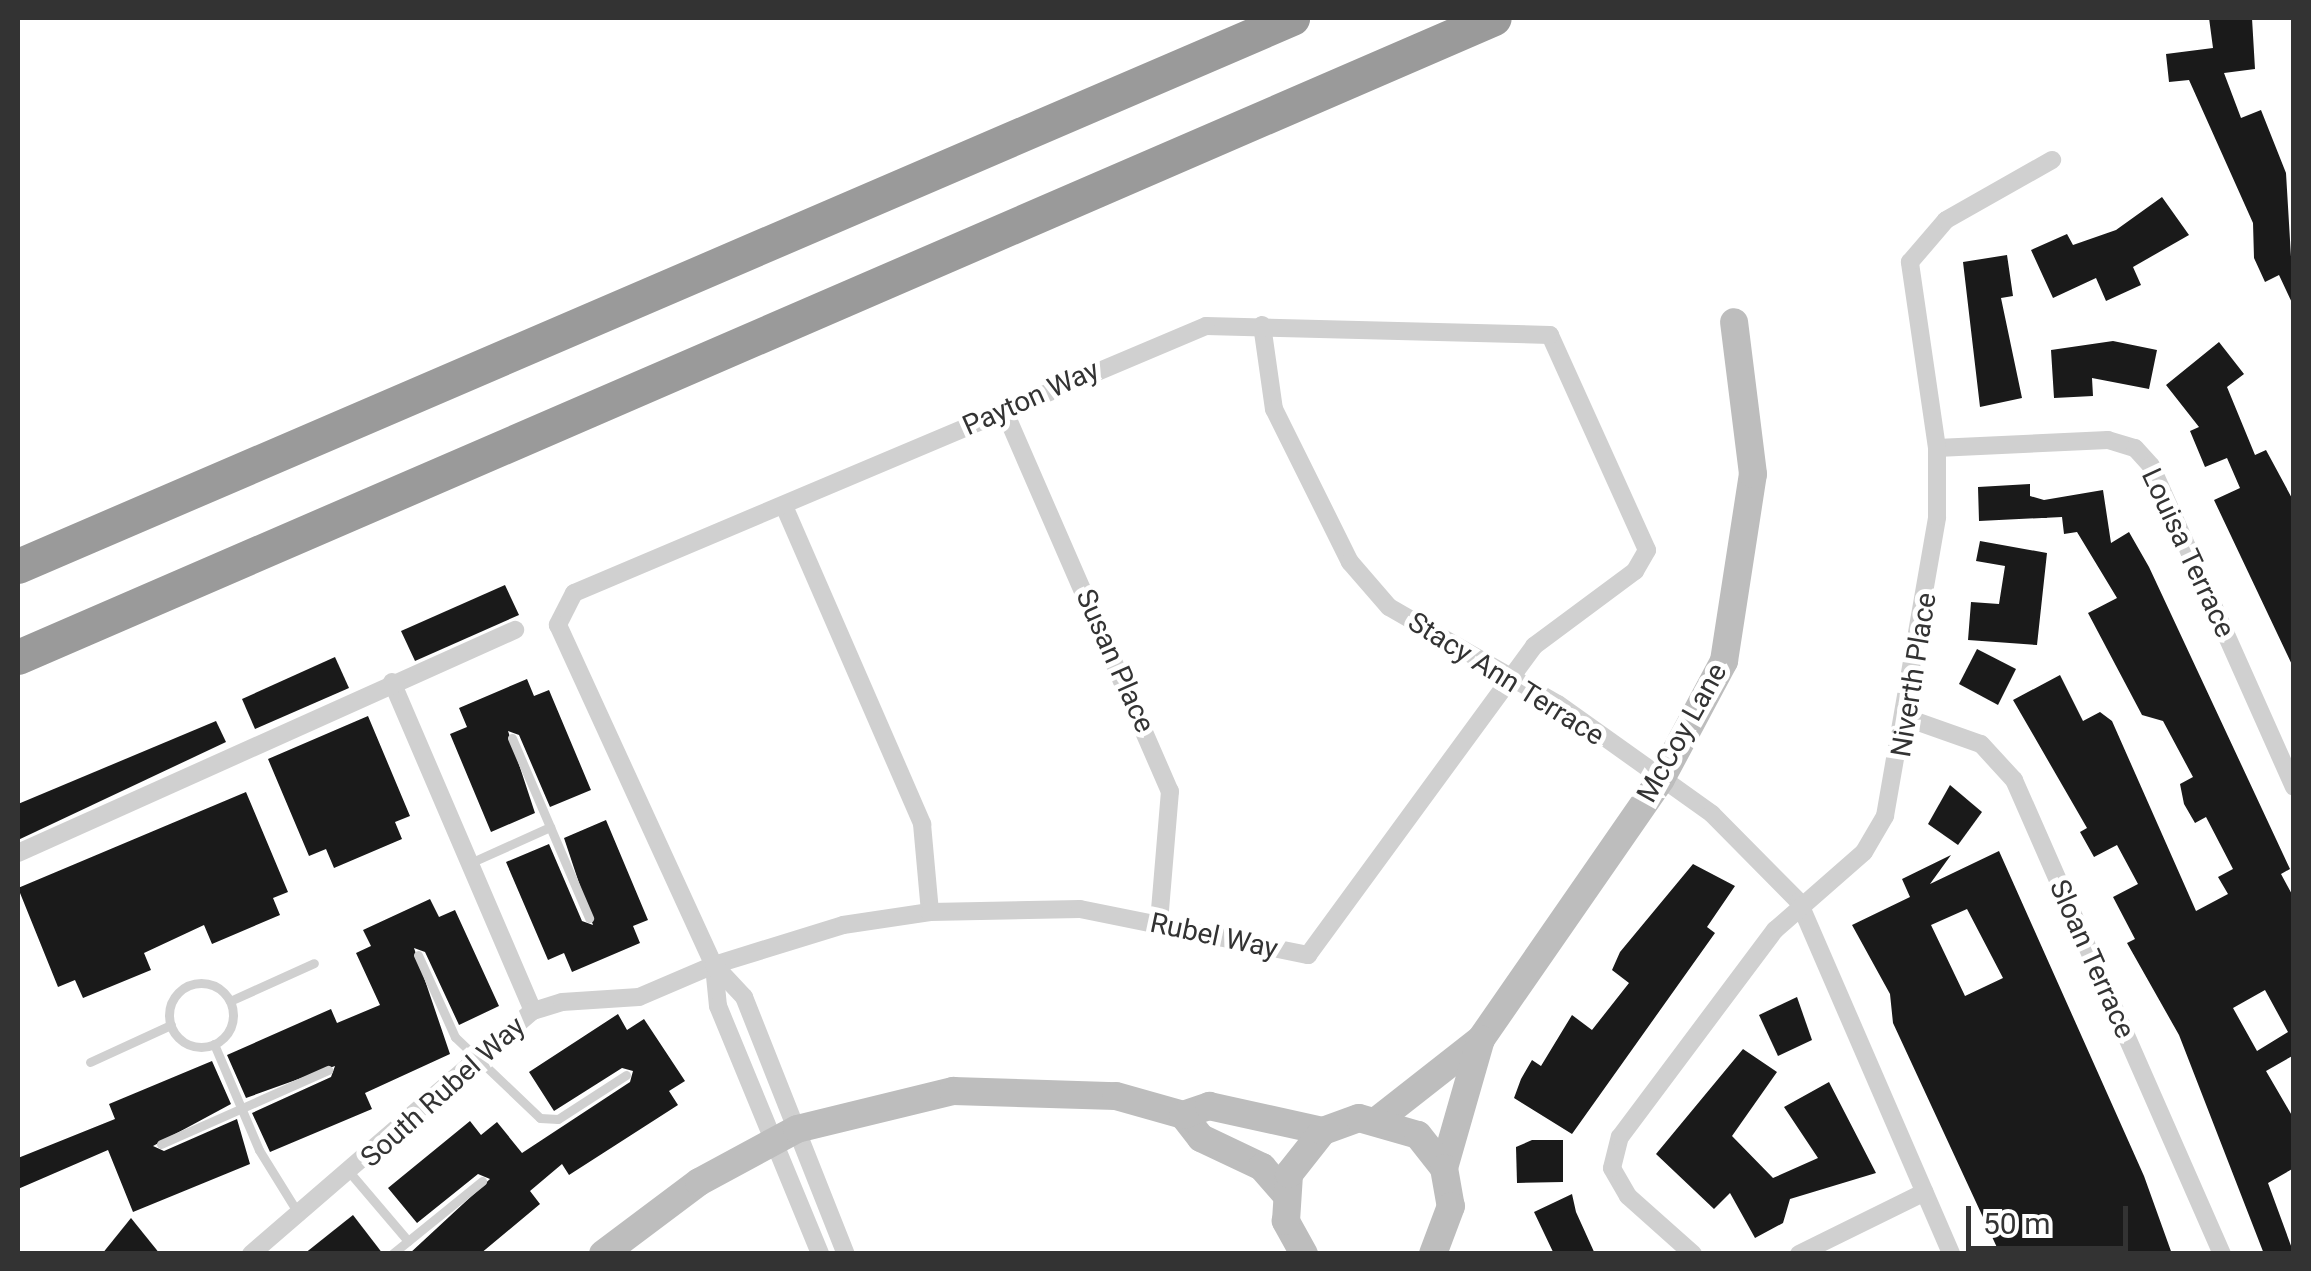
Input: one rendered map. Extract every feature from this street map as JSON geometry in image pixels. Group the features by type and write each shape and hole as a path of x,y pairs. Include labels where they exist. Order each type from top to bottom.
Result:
{"highway":[{"path":"18,566 1292,18"},
{"path":"18,657 1494,18"}],"street":[{"name":"Niverth Place","path":"1692,1254 1628,1196 1612,1168 1620,1137 1799,902 1864,852 1885,816 1907,718 1937,516 1938,448 1910,262 1946,220 2052,160"},
{"name":"McCoy Lane","path":"1378,1119 1481,1039 1661,778 1724,662 1740,600 1753,474 1734,322"},
{"name":"Stacy Ann Terrace","path":"1262,325 1274,409 1350,562 1389,607 1512,679 1712,814 1799,902 1951,1254"},
{"name":"Payton Way","path":"714,965 558,625 574,593 1206,326 1550,335 1647,550"},
{"name":"Susan Place","path":"1004,410 1170,790 1159,922"},
{"name":"Louisa Terrace","path":"1938,448 2108,440 2134,448 2151,466 2294,787"},
{"path":"784,506 922,824 930,912"},
{"name":"Rubel Way","path":"714,965 843,925 930,912 1080,910 1159,922 1308,955 1512,679 1564,616 1634,571 1647,550"},
{"path":"18,853 515,630"},
{"path":"392,682 533,1011"},
{"name":"Sloan Terrace","path":"1907,718 1980,744 2014,780 2222,1254"},
{"path":"714,965 744,998 820,1254"},
{"path":"714,965 718,1006 846,1254"},
{"name":"South Rubel Way","path":"251,1254 351,1174 533,1011 639,997 714,965"},
{"name":"McCoy Lane","path":"1444,1168 1481,1039"},
{"path":"603,1254 785,1135 954,1091 1116,1096 1183,1115 1209,1106 1323,1131 1378,1119 1418,1135 1444,1168 1448,1224 1462,1254"},
{"path":"1183,1115 1201,1138 1262,1167 1284,1192"},
{"path":"1295,1248 1284,1192 1296,1157 1323,1131"},
{"path":"1799,1254 1924,1192"},
{"path":"1433,1254 1448,1224"}],"lane":[{"path":"512,738 589,918"},
{"path":"468,864 550,828"},
{"path":"418,956 448,1027 548,1122 626,1075"},
{"path":"230,1001 314,963"},
{"path":"211,984 230,1001 231,1026 214,1044 190,1045 171,1025 170,1004 187,986 211,984"},
{"path":"90,1062 171,1025"},
{"path":"214,1044 242,1108 300,1216"},
{"path":"162,1144 328,1070"},
{"path":"351,1174 408,1241"},
{"path":"392,1254 482,1182"}],"building":[{"path":"2209,18 2252,18 2255,69 2224,73 2241,118 2261,110 2286,173 2294,307 2279,275 2265,282 2254,258 2253,223 2189,80 2169,82 2166,54 2213,48"},
{"path":"2162,197 2189,235 2133,267 2141,285 2106,301 2096,278 2053,298 2031,250 2067,234 2073,245 2116,230"},
{"path":"2007,255 2013,296 2001,298 2022,398 1980,407 1963,262"},
{"path":"2113,341 2157,350 2149,389 2092,378 2093,396 2054,398 2051,350"},
{"path":"2219,342 2244,374 2227,387 2255,455 2266,450 2294,502 2294,669 2214,500 2240,488 2227,458 2205,467 2190,431 2199,427 2166,385"},
{"path":"2030,484 2030,496 2044,500 2103,490 2111,543 2129,532 2149,567 2290,869 2281,874 2294,898 2294,1055 2266,1071 2294,1119 2294,1168 2268,1183 2294,1254 2264,1254 2179,1035 2127,943 2135,939 2113,897 2138,884 2117,845 2094,857 2080,832 2087,828 2013,700 2060,675 2083,721 2100,712 2112,721 2196,911 2228,894 2218,877 2233,869 2206,817 2195,823 2184,804 2180,784 2193,777 2163,721 2142,715 2088,613 2117,598 2077,532 2064,534 2062,517 1979,521 1978,487","holes":["2265,990 2288,1032 2257,1051 2233,1008"]},
{"path":"1980,541 2047,553 2037,645 1968,640 1971,602 1999,604 2005,566 1976,561"},
{"path":"505,585 519,615 415,661 401,631"},
{"path":"1977,649 2016,669 1998,705 1959,684"},
{"path":"335,657 349,688 255,729 242,699"},
{"path":"527,679 534,696 549,690 591,790 550,807 519,735 508,731 535,813 491,832 450,734 467,727 459,708"},
{"path":"368,716 410,816 395,822 402,839 334,868 326,849 309,856 268,759"},
{"path":"216,721 226,742 18,840 18,804"},
{"path":"1950,785 1982,812 1958,845 1928,824"},
{"path":"246,792 288,892 273,898 280,915 212,944 204,925 144,953 151,970 83,998 75,980 58,987 18,888"},
{"path":"606,820 648,920 633,926 640,943 572,972 564,953 548,960 506,862 549,844 582,921 593,925 564,838"},
{"path":"1999,851 2144,1176 2172,1254 2000,1254 1893,1023 1890,994 1852,925 1910,897 1902,879 1951,855 1930,884","holes":["1967,909 2003,978 1965,996 1931,925"]},
{"path":"1693,864 1735,886 1707,927 1715,933 1572,1134 1514,1098 1521,1079 1532,1060 1541,1066 1572,1015 1592,1030 1629,983 1612,970 1620,952"},
{"path":"430,899 439,917 455,910 499,1006 459,1025 425,952 414,948 450,1054 365,1093 372,1109 270,1152 252,1113 331,1077 335,1066 246,1098 227,1055 331,1009 337,1023 380,1005 356,953 371,946 363,930"},
{"path":"1797,997 1812,1040 1778,1056 1759,1015"},
{"path":"618,1014 627,1030 644,1019 685,1081 669,1091 678,1105 569,1175 562,1164 530,1191 540,1204 480,1254 409,1254 490,1179 478,1174 417,1223 388,1188 470,1121 481,1135 497,1122 522,1153 630,1082 633,1071 622,1068 554,1111 529,1072"},
{"path":"1743,1049 1777,1072 1732,1136 1773,1178 1818,1158 1784,1107 1829,1082 1876,1173 1790,1199 1783,1223 1755,1238 1730,1193 1714,1209 1656,1154"},
{"path":"212,1061 231,1104 153,1146 164,1151 237,1119 250,1164 133,1212 108,1150 18,1189 18,1158 115,1119 109,1104"},
{"path":"1532,1140 1563,1140 1563,1182 1517,1183 1516,1147"},
{"path":"1572,1194 1595,1254 1554,1254 1534,1212"},
{"path":"353,1215 383,1254 304,1254"},
{"path":"131,1218 160,1254 102,1254"}]}
